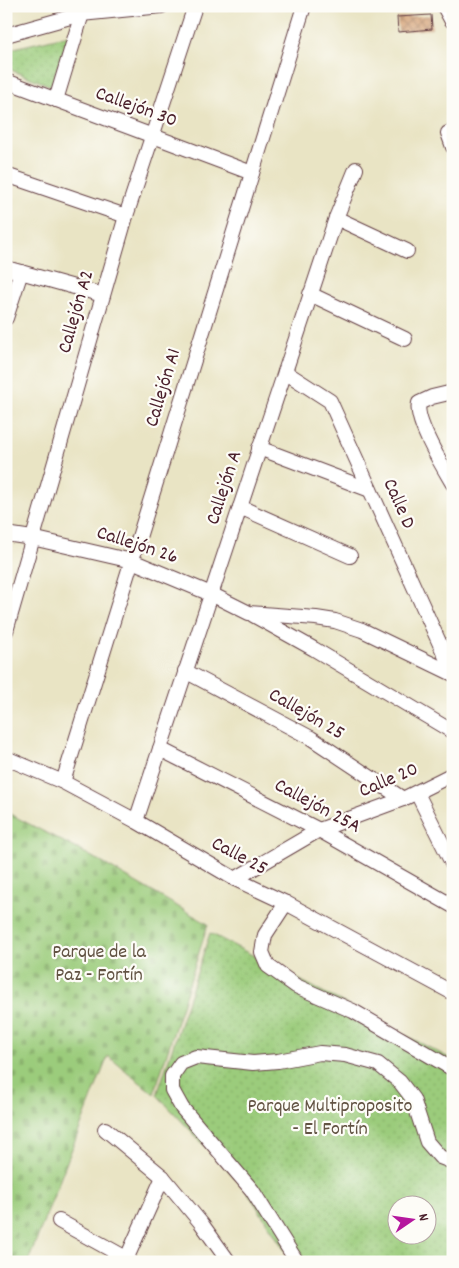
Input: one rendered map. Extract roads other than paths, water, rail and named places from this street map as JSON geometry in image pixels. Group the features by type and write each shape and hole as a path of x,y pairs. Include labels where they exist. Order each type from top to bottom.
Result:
{"street":[{"path":"6,36 83,10 162,6"},
{"name":"Callejón A2","path":"6,631 126,216 195,6"},
{"name":"Callejón A1","path":"63,782 304,6"},
{"path":"446,6 453,19"},
{"path":"56,100 83,10"},
{"name":"Callejón 30","path":"6,81 252,173"},
{"path":"448,133 453,147"},
{"name":"Callejón A","path":"136,821 310,294 336,218 356,169"},
{"path":"6,175 126,216"},
{"path":"336,218 407,251"},
{"path":"6,268 103,295"},
{"path":"6,318 21,272"},
{"path":"310,294 405,339"},
{"name":"Calle D","path":"285,372 330,401 453,673"},
{"path":"453,392 420,402 417,409 431,445 453,484"},
{"path":"260,448 370,490"},
{"path":"240,507 350,556"},
{"name":"Callejón 26","path":"6,534 32,538 132,561 211,594 314,649 453,732"},
{"name":"Callejón 26","path":"249,613 316,618 335,622 362,630 453,673"},
{"name":"Callejón 25","path":"185,671 311,738 403,799"},
{"name":"Callejón 25A","path":"160,749 319,830 453,906"},
{"name":"Calle 25","path":"6,758 63,782 136,821 235,879 286,903 453,993"},
{"name":"Calle 20","path":"235,879 319,830 403,799 453,774"},
{"path":"417,793 453,865"},
{"path":"286,903 265,935 262,952 268,966 296,986 353,1011 453,1069"},
{"path":"297,1262 252,1190 182,1108 172,1090 172,1076 180,1063 196,1057 253,1063 278,1061 320,1053 345,1055 378,1064 400,1082 413,1099 427,1142 440,1157 453,1162"},
{"path":"106,1129 163,1177 201,1223 229,1262"},
{"path":"59,1221 126,1260 163,1177"}],"park label":[{"name":"Parque de la Paz - Fortín","path":"99,964"},
{"name":"Parque Multiproposito - El Fortín","path":"330,1118"}]}
